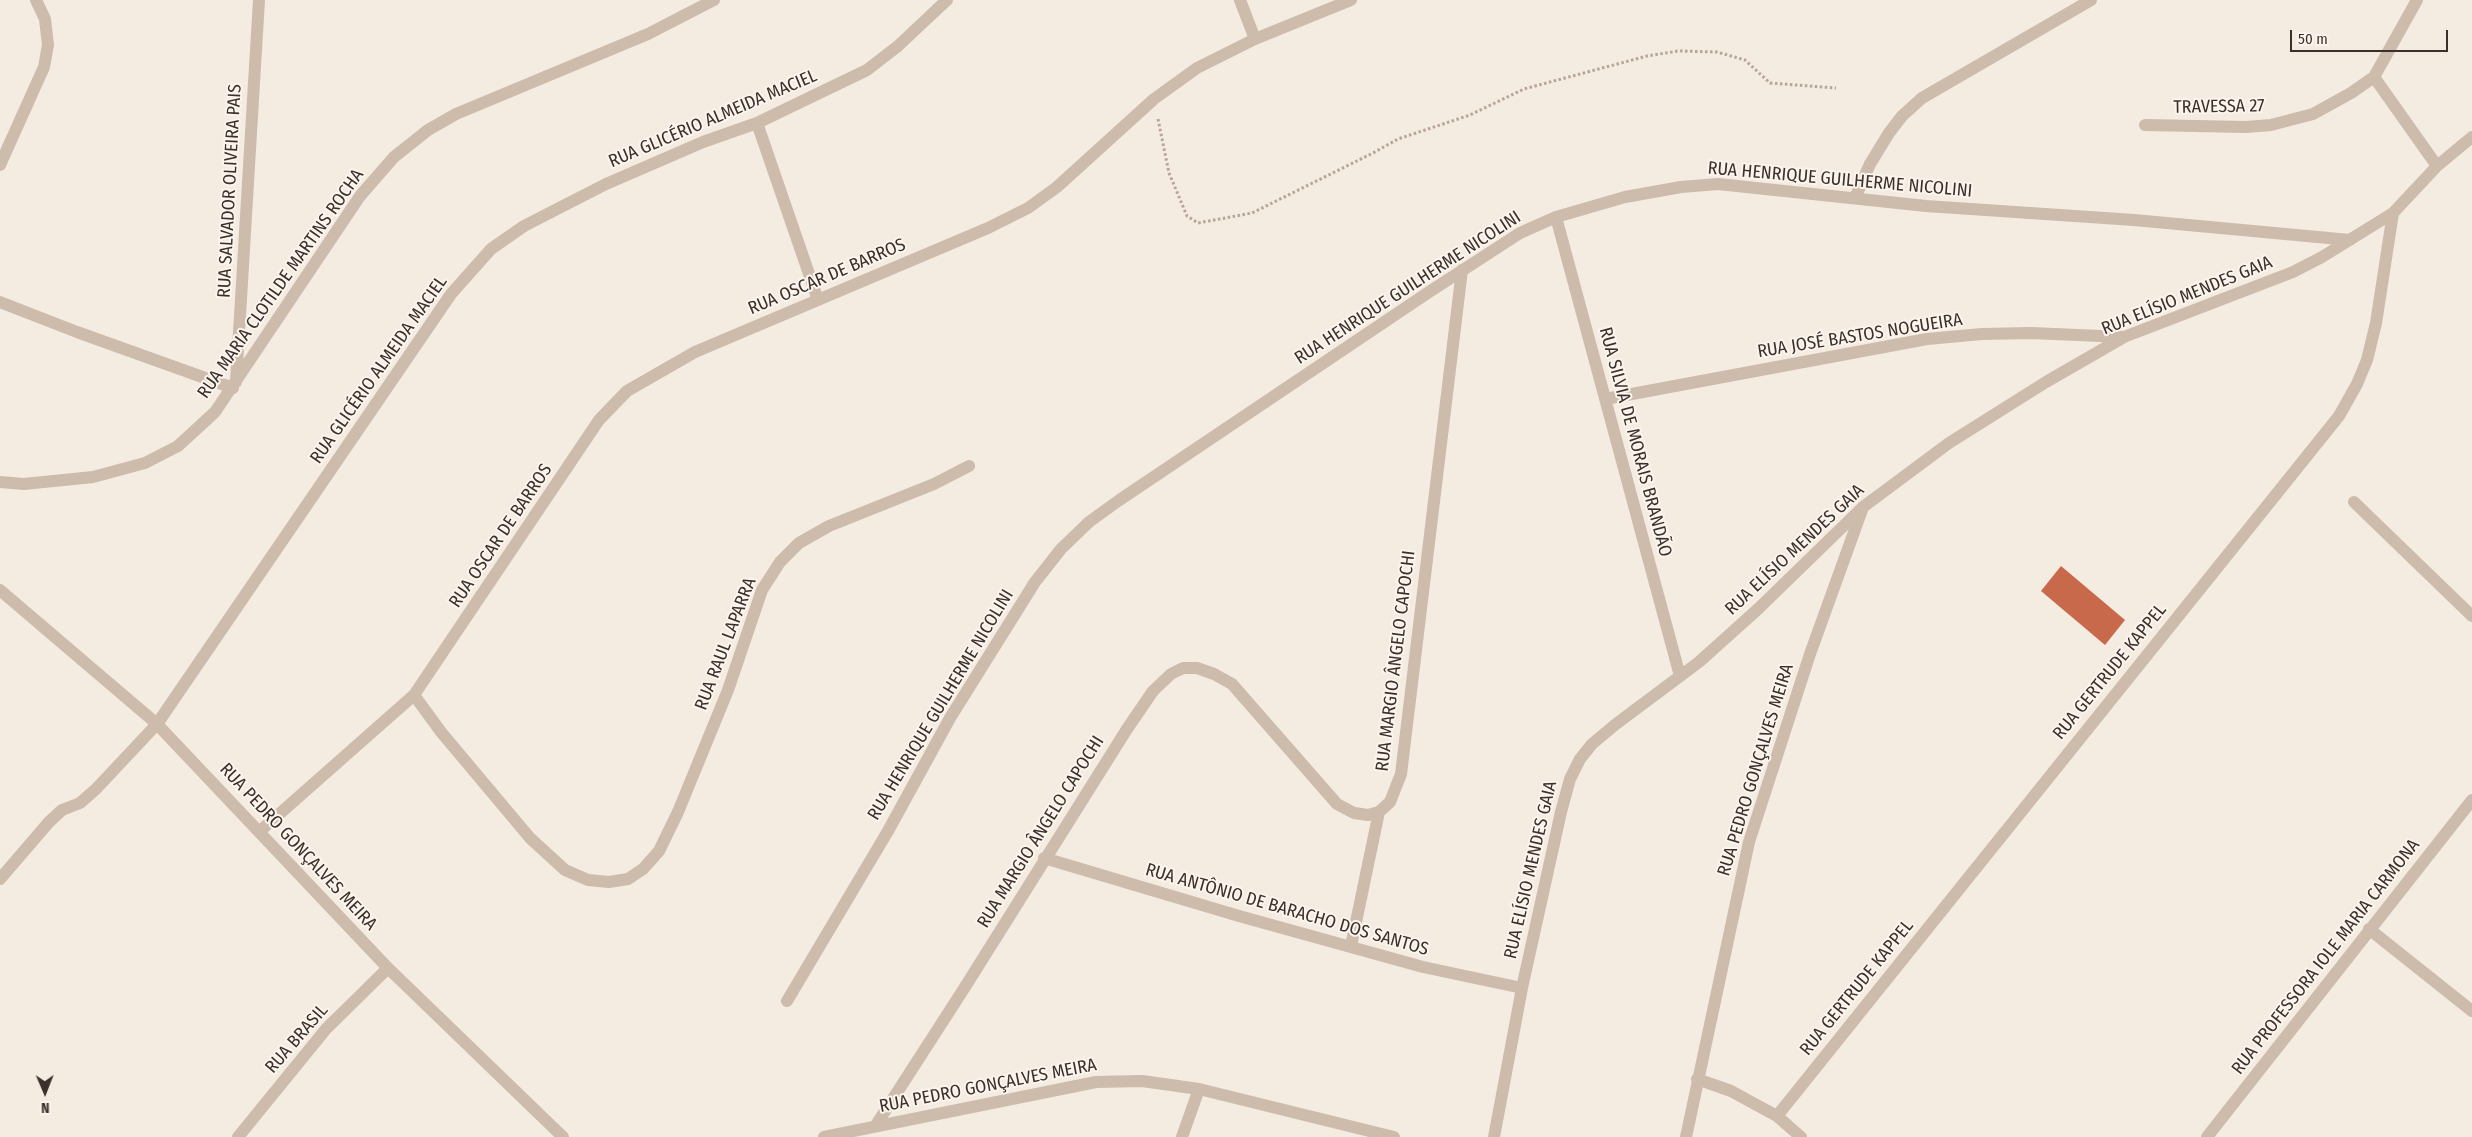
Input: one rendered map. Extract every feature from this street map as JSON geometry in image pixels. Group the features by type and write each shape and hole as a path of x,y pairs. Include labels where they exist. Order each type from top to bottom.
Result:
{"street":[{"path":"0,165 44,67 48,45 46,28 36,0"},
{"name":"RUA SALVADOR OLIVEIRA PAIS","path":"234,386 259,0"},
{"name":"RUA MARIA CLOTILDE MARTINS ROCHA","path":"0,482 24,484 93,477 145,463 178,446 215,412 234,386 299,284 360,196 394,157 428,130 456,114 648,34 714,0"},
{"name":"RUA GLICÉRIO ALMEIDA MACIEL","path":"0,879 49,822 62,810 80,803 96,789 157,724 451,294 491,249 524,226 606,184 703,142 757,123 867,70 905,40 947,0"},
{"path":"1240,0 1255,39"},
{"name":"RUA OSCAR DE BARROS","path":"260,831 414,695 599,420 627,391 695,352 988,228 1028,208 1058,187 1154,99 1197,68 1255,39 1351,0"},
{"path":"1855,198 1870,164 1889,133 1902,116 1922,98 2091,0"},
{"name":"TRAVESSA 27","path":"2145,125 2198,128 2271,125 2313,114 2352,93 2374,77 2417,0"},
{"path":"2374,77 2437,166"},
{"path":"757,123 818,300"},
{"name":"RUA ELÍSIO MENDES GAIA","path":"1494,1137 1522,988 1561,812 1570,779 1580,759 1592,744 1699,662 1758,609 1863,508 1949,443 2046,382 2124,337 2293,272 2350,240 2393,213 2437,166 2472,137"},
{"name":"RUA HENRIQUE GUILHERME NICOLINI","path":"787,1001 888,831 950,718 1035,582 1061,549 1089,522 1118,501 1462,270 1520,234 1556,217 1625,197 1681,187 1718,184 1926,206 2134,220 2350,240"},
{"name":"RUA GERTRUDE KAPPEL","path":"1777,1116 2338,416 2357,384 2367,360 2376,323 2393,213"},
{"name":"RUA SILVIA DE MORAIS BRANDÃO","path":"1556,217 1680,676"},
{"name":"RUA MARGIO ÂNGELO CAPOCHI","path":"876,1125 965,987 1044,858 1153,691 1171,674 1183,668 1197,668 1232,684 1337,804 1354,813 1368,814 1379,812 1390,802 1401,774 1462,270"},
{"path":"0,302 77,332 234,386"},
{"name":"RUA JOSÉ BASTOS NOGUEIRA","path":"1605,399 1926,339 1982,334 2030,333 2124,337"},
{"name":"RUA RAUL LAPARRA","path":"414,695 441,732 530,838 564,870 588,880 609,882 628,879 643,869 659,851 678,812 728,690 762,590 780,562 799,544 829,526 934,484 969,466"},
{"path":"2354,502 2472,616"},
{"name":"RUA PEDRO GONÇALVES MEIRA","path":"1686,1137 1749,842 1807,663 1863,508"},
{"name":"RUA PEDRO GONÇALVES MEIRA","path":"0,590 157,724 388,968 563,1137"},
{"name":"RUA PROFESSORA IOLE MARIA CARMONA","path":"2207,1137 2369,928 2472,800"},
{"path":"1351,946 1379,812"},
{"name":"RUA ANTÔNIO DE BARACHO DOS SANTOS","path":"1044,858 1239,916 1423,967 1522,988"},
{"path":"2369,928 2472,1011"},
{"name":"RUA BRASIL","path":"238,1137 326,1029 388,968"},
{"path":"1697,1079 1731,1091 1777,1116 1802,1137"},
{"name":"RUA PEDRO GONÇALVES MEIRA","path":"824,1137 1096,1082 1142,1081 1199,1090 1394,1137"},
{"path":"1182,1137 1199,1090"}],"path":[{"path":"1154,99 1169,173 1187,216 1198,223 1252,214 1398,139 1470,115 1524,89 1647,56 1678,51 1717,52 1745,60 1770,83 1836,88"}],"building":[{"path":"2061,566 2125,620 2105,645 2041,591"}]}
